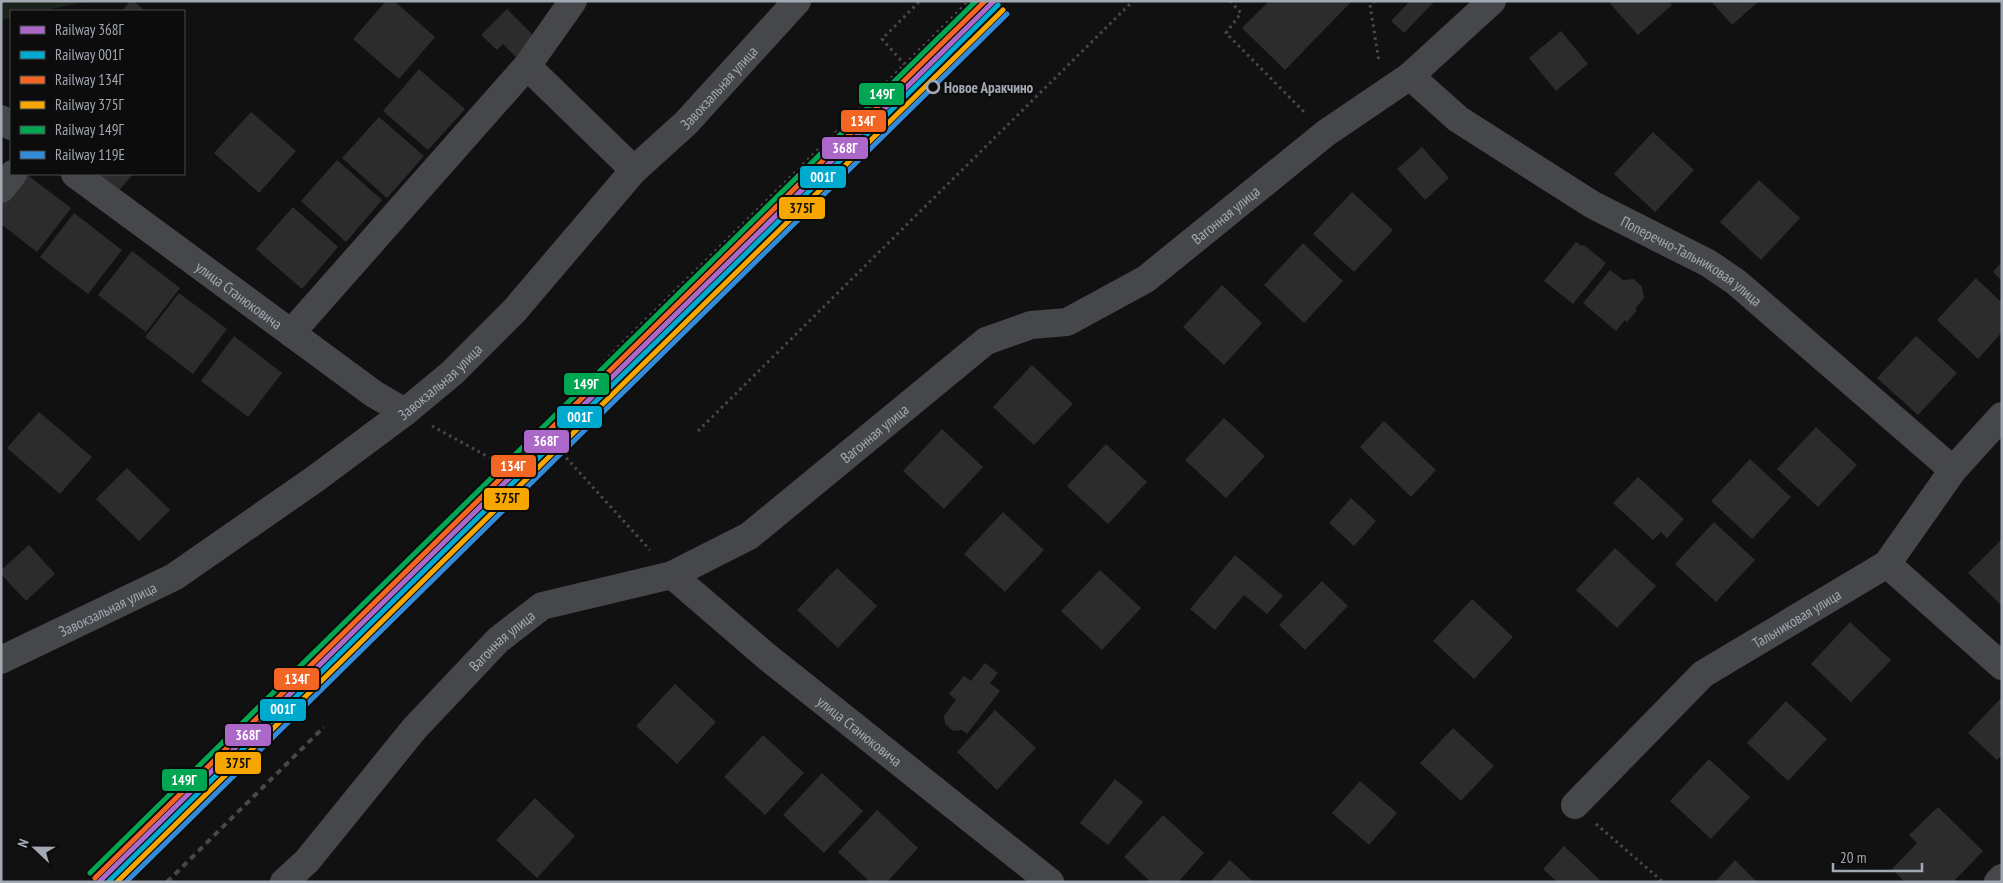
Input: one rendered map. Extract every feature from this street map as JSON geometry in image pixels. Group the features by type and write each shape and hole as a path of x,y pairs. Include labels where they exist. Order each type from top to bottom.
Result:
{"street":[{"path":"291,333 527,66 573,1"},
{"name":"Завокзальная улица","path":"1,660 174,577 315,479 405,412 452,372 515,310 634,170 686,123 797,1"},
{"name":"Вагонная улица","path":"284,882 307,861 414,729 498,640 542,606 672,575 749,536 986,342 1031,325 1066,322 1146,279 1326,134 1399,83 1486,3"},
{"path":"527,66 634,170"},
{"name":"Поперечно-Тальниковая улица","path":"1399,83 1592,206 1708,263 1736,282 1953,470"},
{"path":"1,190 12,175"},
{"name":"улица Станюковича","path":"76,175 374,394 405,412"},
{"name":"Тальниковая улица","path":"1575,805 1702,674 1887,564 1953,470 2002,416"},
{"path":"1887,564 2002,666"},
{"name":"улица Станюковича","path":"672,575 766,656 1050,882"},
{"path":"1998,882 2002,878"}],"path":[{"path":"905,64 882,39 920,1"},
{"path":"405,412 505,466 631,334 969,1"},
{"path":"698,431 1133,1"},
{"path":"1230,1 1241,12 1226,33 1326,134"},
{"path":"1375,1 1370,5 1378,56 1399,83"},
{"path":"540,429 672,575"},
{"path":"1575,805 1663,882"}],"shaded area":[{"path":"1,1 89,1 47,10 10,10 10,18 1,20"}],"building":[{"path":"130,1 134,1 144,10 123,10"},
{"path":"386,1 394,1 435,37 399,79 353,39"},
{"path":"1269,1 1352,1 1285,70 1242,28"},
{"path":"1410,1 1435,1 1404,33 1391,21"},
{"path":"1608,1 1669,1 1672,5 1638,35"},
{"path":"1711,1 1759,1 1732,25"},
{"path":"507,9 535,37 516,57 503,44 497,50 481,35"},
{"path":"1561,31 1588,64 1556,91 1529,58"},
{"path":"419,69 465,109 428,150 383,111"},
{"path":"251,112 296,151 259,193 214,153"},
{"path":"379,117 424,156 387,198 342,158"},
{"path":"1653,132 1694,170 1655,212 1614,174"},
{"path":"1422,147 1449,178 1425,200 1397,169"},
{"path":"337,160 382,200 346,242 301,201"},
{"path":"20,175 27,175 71,208 37,252 1,224 1,200"},
{"path":"94,175 132,175 116,194"},
{"path":"1759,180 1800,218 1761,260 1720,222"},
{"path":"1352,192 1393,230 1354,272 1313,234"},
{"path":"293,207 338,247 302,289 256,249"},
{"path":"74,213 122,250 88,294 40,257"},
{"path":"1576,242 1582,246 1584,245 1606,263 1573,304 1544,281"},
{"path":"1303,243 1343,281 1304,323 1264,285"},
{"path":"132,251 180,288 146,332 98,295"},
{"path":"2002,262 2002,281 1993,272"},
{"path":"1610,270 1623,280 1634,279 1642,287 1644,298 1627,322 1625,320 1616,331 1583,303"},
{"path":"1976,278 2002,303 2002,332 1978,359 1937,320"},
{"path":"1222,285 1262,323 1224,365 1183,327"},
{"path":"179,293 227,329 193,374 145,337"},
{"path":"234,336 282,373 248,417 201,381"},
{"path":"1916,336 1957,373 1918,415 1877,378"},
{"path":"1032,365 1073,404 1034,445 993,407"},
{"path":"39,412 92,457 60,494 7,448"},
{"path":"1224,418 1265,456 1226,498 1185,460"},
{"path":"1384,421 1436,470 1411,497 1360,447"},
{"path":"1816,427 1857,465 1818,507 1777,469"},
{"path":"942,429 983,467 944,509 903,471"},
{"path":"1106,444 1147,482 1108,524 1067,486"},
{"path":"1750,459 1791,497 1752,539 1711,501"},
{"path":"127,468 170,510 139,541 96,499"},
{"path":"1638,477 1684,519 1667,538 1661,532 1653,540 1613,503"},
{"path":"1351,498 1376,521 1354,546 1329,523"},
{"path":"1003,512 1044,550 1005,592 964,554"},
{"path":"1714,522 1755,560 1716,602 1675,564"},
{"path":"2002,539 2002,606 1968,573"},
{"path":"29,545 55,574 26,601 1,574 1,570"},
{"path":"1615,548 1656,586 1617,628 1576,590"},
{"path":"1235,555 1283,596 1267,614 1244,595 1215,630 1190,609"},
{"path":"837,568 877,606 838,648 797,610"},
{"path":"1100,570 1141,608 1102,650 1061,611"},
{"path":"1322,581 1348,606 1305,650 1279,625"},
{"path":"1472,599 1513,637 1474,679 1433,641"},
{"path":"1850,622 1891,660 1851,702 1811,664"},
{"path":"985,663 998,673 990,683 1000,691 967,734 962,730 953,731 945,724 944,716 956,700 949,694 964,676 971,681"},
{"path":"675,684 716,722 677,764 636,726"},
{"path":"2000,699 2002,701 2002,755 1997,760 1968,733"},
{"path":"1786,701 1827,739 1788,781 1747,743"},
{"path":"995,710 1036,748 997,790 957,752"},
{"path":"1453,728 1494,766 1461,801 1420,763"},
{"path":"763,735 804,773 765,815 724,777"},
{"path":"1709,759 1750,797 1711,839 1670,801"},
{"path":"822,773 863,811 824,853 783,815"},
{"path":"1115,779 1143,802 1108,845 1080,823"},
{"path":"1360,781 1397,813 1369,845 1332,813"},
{"path":"535,798 575,836 537,878 496,840"},
{"path":"1938,807 1983,851 1953,882 1905,882 1892,869 1917,843 1909,835"},
{"path":"877,810 918,848 887,882 870,882 838,852"},
{"path":"1163,815 1204,853 1178,882 1151,882 1124,857"},
{"path":"1564,846 1602,882 1557,882 1543,869"},
{"path":"1230,860 1253,882 1210,882"},
{"path":"1735,860 1757,882 1715,882"}],"railway":[{"path":"167,882 324,727"}],"rail line":[{"name":"149Г","path":"90,873 976,1"},
{"name":"134Г","path":"95,878 985,1"},
{"name":"368Г","path":"99,882 994,1"},
{"name":"001Г","path":"108,882 998,5"},
{"name":"375Г","path":"117,882 1003,10"},
{"name":"119Е","path":"126,882 1007,14"}],"place":[{"name":"Новое Аракчино","path":"933,87"}]}
